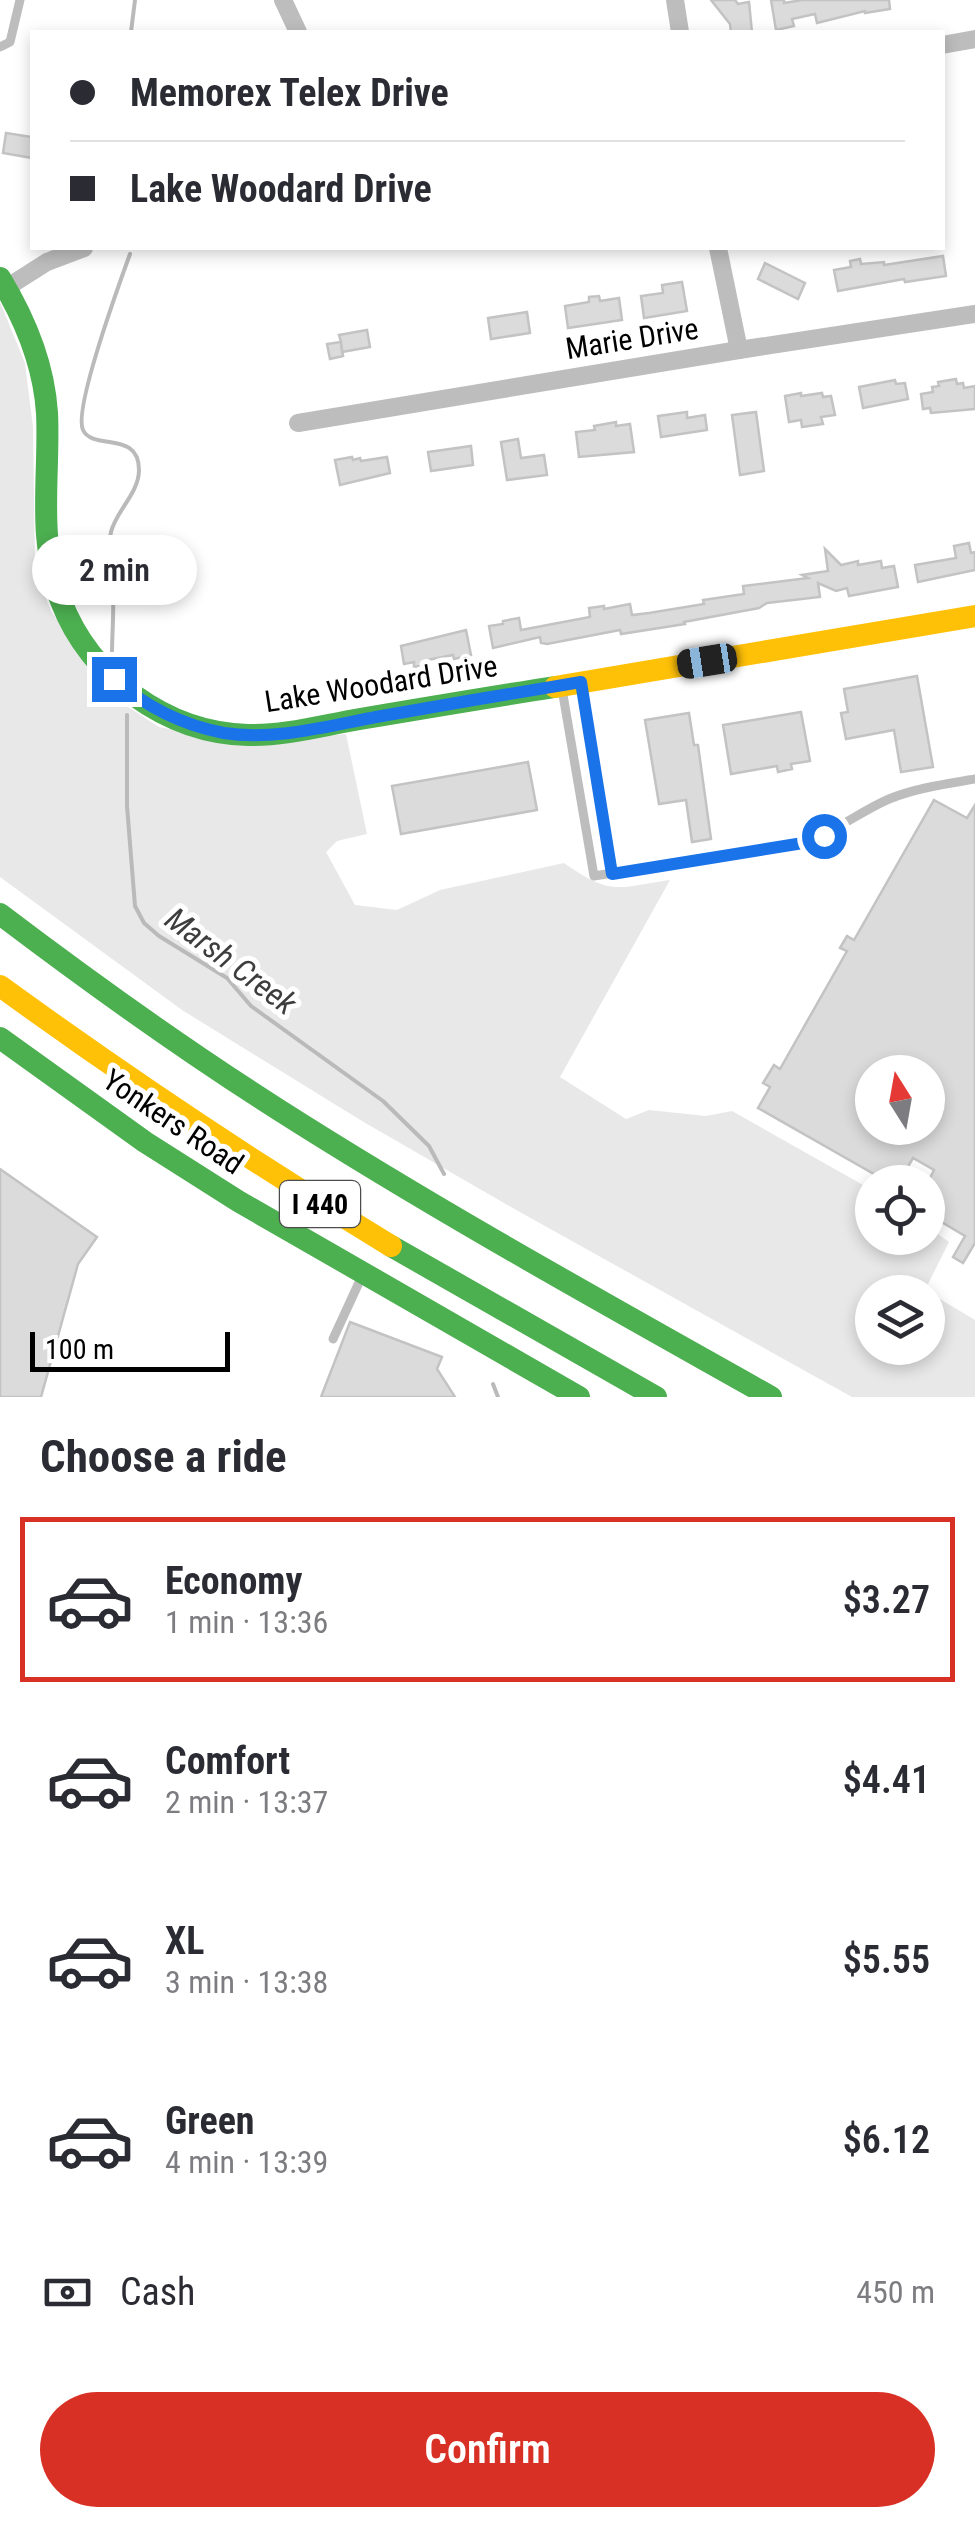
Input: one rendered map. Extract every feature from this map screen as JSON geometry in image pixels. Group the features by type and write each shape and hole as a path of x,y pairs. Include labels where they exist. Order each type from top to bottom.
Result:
{"main road":[{"name":"Lake Woodard Drive","path":"3,283 27,334 43,384 47,545 58,594 86,650 131,694 181,721 246,735 348,722 975,616"},
{"name":"I 440","path":"0,914 168,1037 339,1150 770,1397"},
{"name":"I 440","path":"0,986 132,1082 302,1193 656,1397"},
{"name":"Yonkers Road","path":"0,1038 145,1142 238,1202 579,1397"}],"street":[{"path":"283,0 297,30"},
{"path":"676,0 680,30"},
{"path":"945,45 975,39"},
{"path":"3,283 79,250"},
{"path":"718,250 739,350"},
{"name":"Marie Drive","path":"298,423 975,314"}],"lane":[{"path":"0,47 10,42 20,0"},
{"path":"571,684 612,874"},
{"path":"571,684 594,876 803,843 824,836 887,800 975,779"},
{"path":"333,1339 363,1273"}],"shaded area":[{"path":"0,302 25,363 33,427 35,570 51,611 105,692 159,727 250,744 346,734 367,834 337,841 326,852 355,905 397,910 440,890 564,863 593,881 615,887 670,880 560,1077 626,1119 649,1110 706,1116 732,1111 855,1180 855,1255 942,1255 932,1275 855,1275 855,1365 945,1365 945,1302 975,1320 975,1397 852,1397 362,1121 182,1010 0,877"}],"building":[{"path":"711,0 749,2 752,30 731,30"},
{"path":"771,0 889,0 890,9 817,23 815,14 792,19 794,26 776,30"},
{"path":"6,133 30,137 30,158 3,153"},
{"path":"943,256 946,276 838,291 834,270 851,267 850,261 860,259 861,264 884,265"},
{"path":"765,263 805,283 798,299 758,279"},
{"path":"682,282 687,311 644,318 641,296 663,293 662,285"},
{"path":"599,296 600,301 619,298 622,320 568,328 565,306"},
{"path":"527,312 530,333 491,339 488,318"},
{"path":"367,330 370,347 342,352 343,356 330,359 327,344 341,342 339,335"},
{"path":"956,379 964,388 975,386 975,409 931,413 930,408 923,409 921,394 933,392 932,387 939,386 938,382"},
{"path":"895,380 896,384 905,383 908,399 863,408 859,387"},
{"path":"785,396 831,396 835,415 821,417 823,424 802,427 801,420 789,422"},
{"path":"687,412 687,418 705,415 707,430 661,437 658,416"},
{"path":"756,412 764,471 740,475 732,415"},
{"path":"616,422 616,426 630,424 634,452 579,457 576,432"},
{"path":"518,439 521,458 544,455 547,475 507,480 501,442"},
{"path":"471,446 473,465 431,471 428,452"},
{"path":"352,457 361,461 387,457 390,473 340,485 335,460"},
{"path":"969,543 971,553 975,552 975,570 918,582 915,565 956,558 954,546"},
{"path":"825,549 841,565 881,561 882,568 894,566 898,587 849,596 847,588 836,591 818,583 820,597 767,603 685,624 621,634 620,630 547,644 541,643 540,637 493,648 489,626 503,621 519,618 521,630 590,617 589,608 630,604 632,615 704,604 703,600 744,594 743,586 808,578 802,575 828,571"},
{"path":"466,630 471,655 428,660 429,664 414,667 414,662 404,664 401,646"},
{"path":"917,676 933,767 901,772 894,730 846,739 841,713 848,712 844,689"},
{"path":"801,712 810,761 791,764 792,769 778,772 777,766 731,774 723,725"},
{"path":"689,713 694,745 698,745 711,839 692,842 686,800 659,804 645,720"},
{"path":"528,762 537,810 401,834 392,786"},
{"path":"934,800 967,818 975,805 975,1243 963,1263 953,1257 965,1236 945,1224 945,1165 925,1165 913,1158 909,1165 858,1165 758,1108 770,1087 763,1083 774,1065 780,1069 847,951 840,948 847,936 854,940"},
{"path":"0,1169 97,1237 78,1264 41,1397 0,1397"},
{"path":"350,1322 442,1357 437,1369 455,1397 321,1397"}],"waterway":[{"name":"Marsh Creek","path":"131,30 135,0"},
{"name":"Marsh Creek","path":"112,654 109,541 139,470 132,450 88,436 82,418 99,345 130,254"},
{"name":"Marsh Creek","path":"127,715 127,806 135,906 144,923 227,978 251,1006 383,1101 429,1146 444,1174"},
{"name":"Marsh Creek","path":"493,1384 498,1397"}],"traffic: fast":[{"path":"0,278 25,326 42,377 47,413 47,535 58,593 91,654 135,696 188,724 218,732 262,735 555,687"},
{"path":"0,914 173,1039 339,1148 771,1397"},
{"path":"0,1038 145,1142 238,1201 579,1397"},
{"path":"391,1246 656,1397"}],"traffic: slow":[{"path":"555,687 975,616"},
{"path":"0,986 193,1120 391,1246"}],"route":[{"path":"114,679 131,694 181,721 246,735 348,722 581,682 612,874 803,843 824,836"}]}
